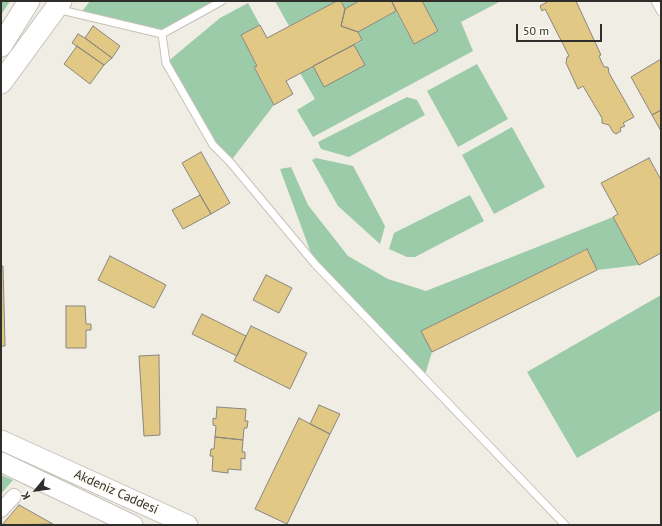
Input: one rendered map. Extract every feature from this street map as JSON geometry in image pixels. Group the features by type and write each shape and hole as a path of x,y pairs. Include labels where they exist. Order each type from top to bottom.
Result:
{"main road":[{"path":"1,46 29,1"},
{"path":"1,83 54,4"},
{"name":"Akdeniz Caddesi","path":"1,440 188,525"},
{"name":"Akdeniz Caddesi","path":"1,462 133,525"}],"street":[{"path":"1,510 14,496"}],"lane":[{"path":"54,4 162,34 222,1"},
{"path":"655,1 661,12"},
{"path":"162,34 166,63 213,145 230,162 315,264 565,525"}],"green space":[{"path":"1,1 10,1 1,15"},
{"path":"90,1 222,1 162,34 80,14"},
{"path":"275,1 337,1 289,26"},
{"path":"341,1 359,1 345,9"},
{"path":"422,1 501,1 461,22 473,51 313,137 297,110 315,99 300,73 362,41 358,32 396,11 414,44 438,31"},
{"path":"248,3 260,25 241,35 257,66 254,68 274,105 230,162 213,145 166,63 220,18"},
{"path":"477,64 508,119 458,147 427,91"},
{"path":"407,97 417,100 425,115 349,157 321,149 318,142"},
{"path":"512,127 545,187 494,214 462,155"},
{"path":"316,158 353,166 385,226 380,244 338,206 312,160"},
{"path":"291,167 308,205 348,256 388,279 426,291 613,217 639,265 597,270 586,249 422,331 432,352 424,378 315,264 280,169"},
{"path":"470,195 484,221 415,257 407,257 389,249 394,233"},
{"path":"661,295 661,410 577,458 527,372"},
{"path":"1,475 13,480 1,494"}],"building":[{"path":"337,1 341,1 345,9 341,26 358,32 362,40 286,81 293,94 274,105 254,67 257,66 241,35 260,25 267,38"},
{"path":"359,1 394,1 392,2 396,11 358,32 341,26 345,9"},
{"path":"422,1 438,31 414,44 392,2"},
{"path":"547,1 576,1 601,55 599,56 604,67 608,67 609,73 634,117 623,123 625,126 620,128 621,131 616,134 609,125 602,123 602,118 583,86 578,89 566,63 567,57 569,56 545,9 542,11 540,6"},
{"path":"93,26 120,46 112,58 85,38"},
{"path":"78,34 112,58 104,65 72,43"},
{"path":"354,45 365,65 324,87 313,66"},
{"path":"77,46 104,65 90,84 64,64"},
{"path":"661,59 661,110 652,115 631,77"},
{"path":"661,110 661,131 652,115"},
{"path":"201,152 230,203 211,214 182,163"},
{"path":"649,158 661,180 661,253 639,265 613,217 618,214 601,183"},
{"path":"200,195 211,214 183,229 172,210"},
{"path":"587,249 597,270 432,352 421,331"},
{"path":"110,256 166,285 154,308 98,280"},
{"path":"1,266 3,266 5,346 1,346"},
{"path":"266,275 292,288 279,313 253,300"},
{"path":"66,306 85,306 86,324 91,324 91,330 86,330 86,348 66,348"},
{"path":"202,314 246,336 237,356 192,334"},
{"path":"251,326 307,353 290,389 234,361"},
{"path":"159,355 160,435 144,436 139,356"},
{"path":"319,405 340,414 330,434 310,424"},
{"path":"217,407 246,409 245,421 248,421 247,428 244,428 243,440 215,437 216,426 213,425 213,418 216,419"},
{"path":"299,418 330,434 287,524 255,509"},
{"path":"215,437 243,440 242,452 245,452 245,459 241,458 241,470 228,469 228,473 212,471 213,456 210,456 211,449 214,449"},
{"path":"19,505 53,524 2,525"}]}
